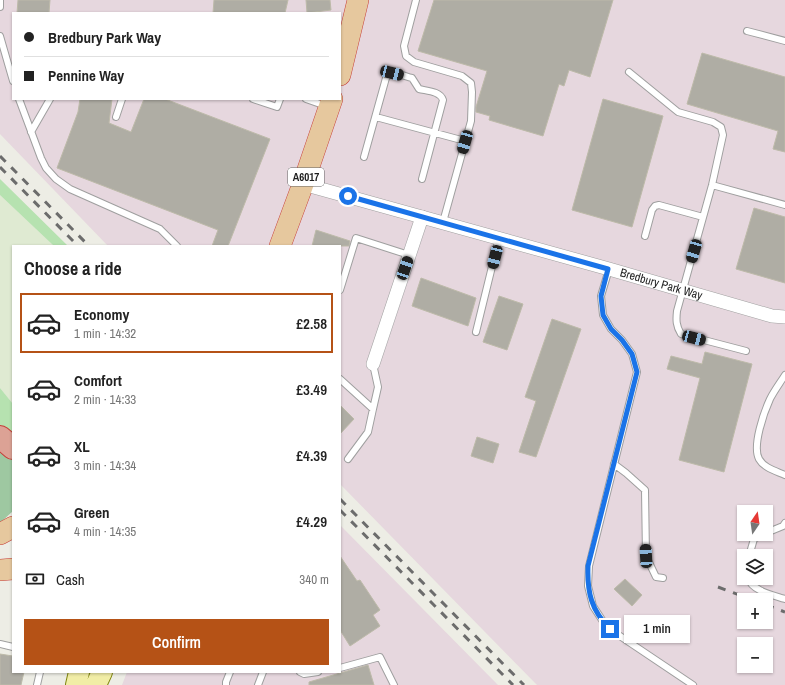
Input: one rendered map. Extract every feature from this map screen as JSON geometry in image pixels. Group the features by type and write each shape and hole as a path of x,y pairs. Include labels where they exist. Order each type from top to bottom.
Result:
{"highway":[{"path":"341,71 358,0"},
{"name":"A6017","path":"280,245 331,103"},
{"path":"0,437 12,447"},
{"path":"0,534 12,528"},
{"path":"0,570 12,569"}],"main road":[{"path":"76,685 79,673"}],"street":[{"name":"Bredbury Park Way","path":"303,184 443,222 772,316 785,317"},
{"path":"373,364 422,217"}],"lane":[{"path":"0,0 0,7"},
{"path":"416,0 404,46 406,56 414,62 462,76 471,83 471,121 443,222"},
{"path":"747,31 785,41"},
{"path":"0,36 12,78"},
{"path":"629,72 678,112 713,122 721,127 723,135 712,185 682,290 676,318 677,328 681,334 746,351"},
{"path":"364,157 388,74 392,73 412,78 419,90 438,94 442,96 443,100 422,179"},
{"path":"19,100 46,168 56,179 70,189 160,229 176,245"},
{"path":"31,132 49,100"},
{"path":"116,117 122,100"},
{"path":"256,100 277,107 280,100"},
{"path":"312,100 331,103"},
{"path":"376,116 465,142"},
{"path":"712,185 785,205"},
{"path":"645,236 652,210 655,206 659,205 703,217"},
{"path":"341,287 356,238 409,255"},
{"path":"476,332 499,238"},
{"path":"608,269 601,296 603,315 611,329 622,340 632,354 637,372 588,566 588,586 593,606 604,623 617,634 693,685"},
{"path":"348,459 368,432 378,388 373,364"},
{"path":"785,375 770,399 757,438 756,449 759,460 767,468 785,476"},
{"path":"341,380 373,409"},
{"path":"614,464 645,490 646,556 656,577 663,578"},
{"path":"773,530 783,526 785,523"},
{"path":"753,585 758,589 785,599"},
{"path":"0,644 12,647"},
{"path":"341,668 380,657 394,685"},
{"path":"37,685 40,673"},
{"path":"226,685 230,673"},
{"path":"258,685 263,673"}],"shaded area":[{"path":"0,0 785,0 785,685 537,685 341,485 341,245 107,245 0,134"},
{"path":"341,526 498,685 122,685 127,673 341,673"}],"green space":[{"path":"0,179 67,245 53,245 0,195"},
{"path":"0,195 53,245 12,245 12,403 0,388"},
{"path":"0,388 12,403 12,437 0,426"},
{"path":"0,450 12,458 12,512 0,523"}],"building":[{"path":"18,0 50,0 49,12 17,12"},
{"path":"214,0 288,0 285,12 213,12"},
{"path":"306,0 330,0 331,10 307,12"},
{"path":"434,0 613,0 590,77 569,70 564,86 559,84 543,136 489,120 490,116 476,112 476,107 487,71 418,51"},
{"path":"702,53 785,77 785,152 773,149 778,131 687,104"},
{"path":"603,99 663,116 632,227 572,210"},
{"path":"80,100 112,100 109,123 131,132 144,100 168,100 270,139 228,245 212,245 218,230 57,168 78,112"},
{"path":"754,208 785,217 785,283 736,269"},
{"path":"316,230 350,241 349,246 312,245"},
{"path":"421,278 476,298 468,326 412,306"},
{"path":"499,296 523,304 507,350 483,342"},
{"path":"552,319 581,329 536,457 519,452 536,401 525,397"},
{"path":"705,352 752,364 724,472 679,460 700,378 667,369 671,356 702,364"},
{"path":"341,406 354,419 341,433"},
{"path":"477,437 499,444 493,463 471,456"},
{"path":"341,557 357,581 360,580 380,610 373,615 380,626 350,646 341,632"},
{"path":"625,579 642,595 632,606 614,589"},
{"path":"0,654 12,656 12,673 24,673 21,685 0,685"},
{"path":"368,665 374,685 309,685 309,682"}],"railway":[{"path":"0,156 88,245"},
{"path":"0,167 77,245"},
{"path":"341,500 524,685"},
{"path":"341,511 513,685"},
{"path":"718,587 737,594"},
{"path":"773,608 785,612"}],"route":[{"path":"348,196 608,269 601,296 603,315 611,329 622,340 632,354 637,372 588,566 588,586 593,606 604,623 610,629"}]}
